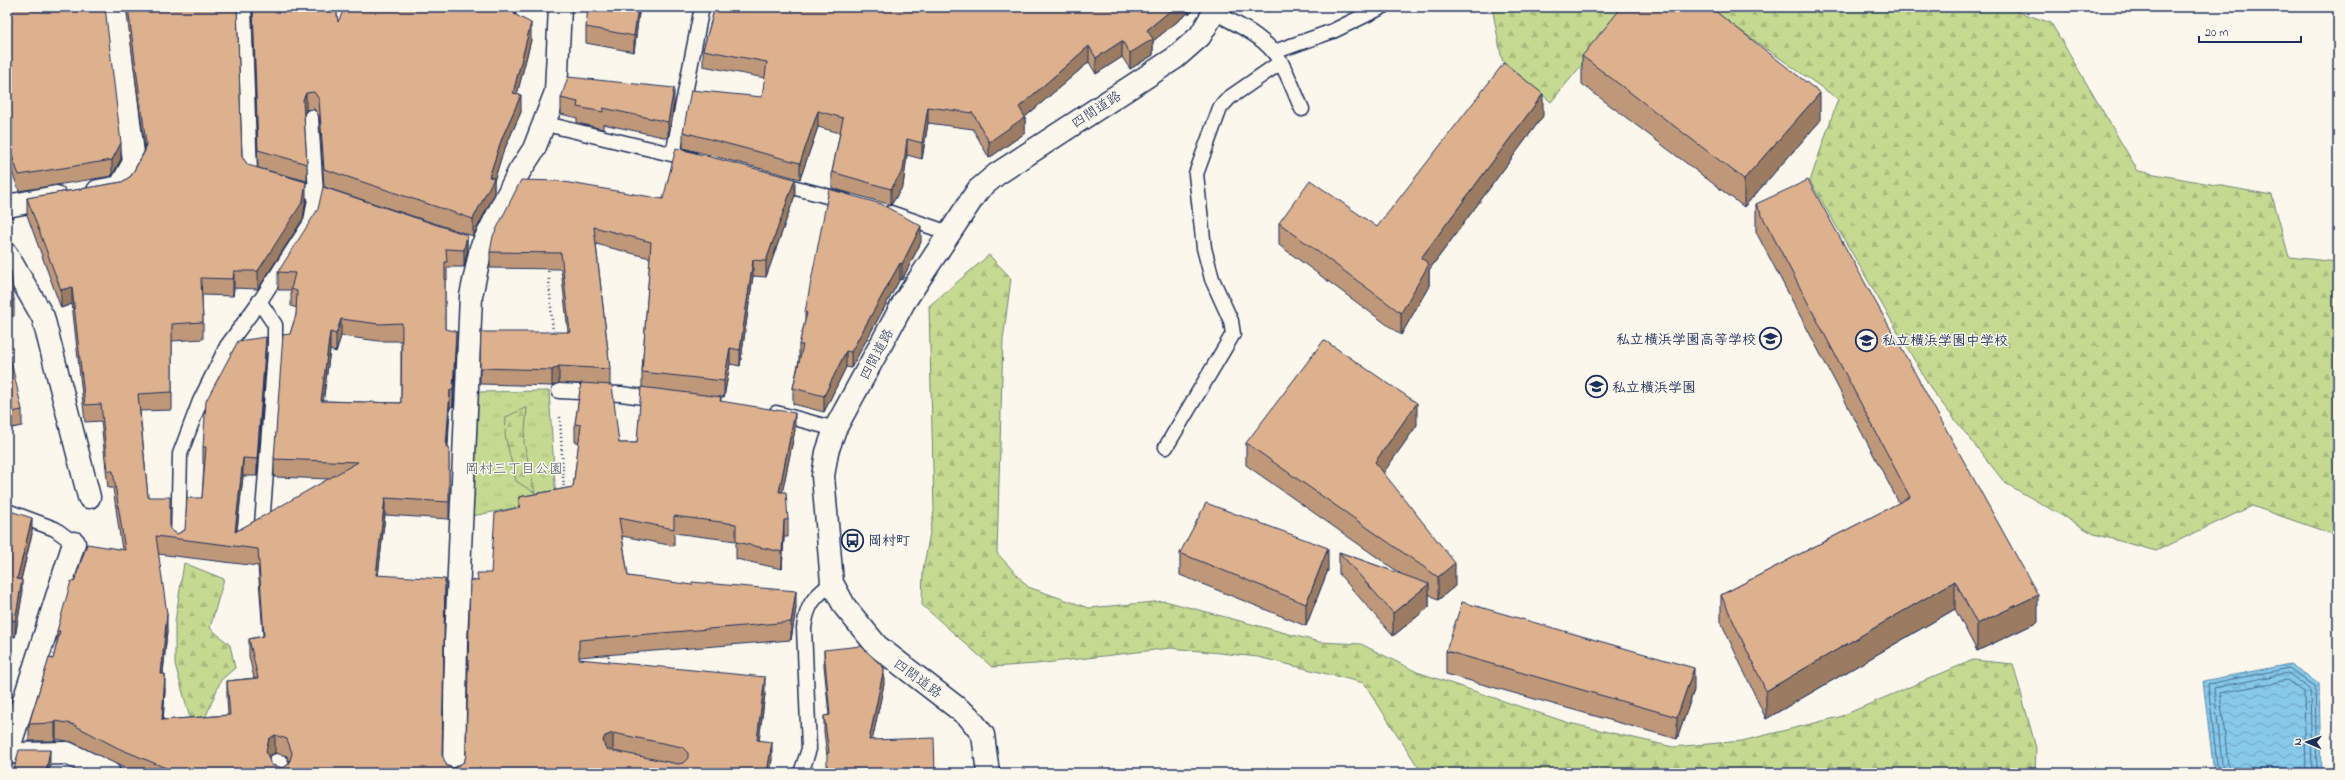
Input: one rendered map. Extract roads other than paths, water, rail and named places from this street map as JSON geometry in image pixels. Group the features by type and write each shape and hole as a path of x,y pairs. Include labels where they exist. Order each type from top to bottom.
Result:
{"street":[{"path":"7,206 120,187 134,162 115,7"},
{"path":"454,773 456,641 473,246 534,149 542,123 556,92 556,9"},
{"name":"四間道路","path":"988,773 984,735 969,717 877,646 845,607 832,582 823,476 827,452 835,429 904,302 978,190 997,174 1175,58 1200,36 1216,9"},
{"path":"7,255 43,318 89,497"},
{"path":"74,543 7,754 67,753 109,773"}],"lane":[{"path":"244,7 250,174 338,200"},
{"path":"673,154 702,7"},
{"path":"1166,447 1233,334 1231,321 1212,278 1204,248 1196,174 1220,108 1229,98 1277,57 1382,7"},
{"path":"1216,9 1258,37 1277,57 1302,109"},
{"path":"178,543 180,454 200,401 227,346 259,301 311,222 316,193 312,117"},
{"path":"542,123 673,154 708,164"},
{"path":"766,180 858,204"},
{"path":"881,210 949,233"},
{"path":"259,301 275,325 262,525"},
{"path":"559,391 621,394 675,401"},
{"path":"762,410 835,429"},
{"path":"7,512 55,529 74,543"},
{"path":"801,773 809,749 804,628 806,611 816,596 832,582"}],"water":[{"path":"2290,664 2319,683 2321,773 2214,773 2203,681"}],"place":[{"name":"私立横浜学園高等学校","path":"1771,339"},
{"name":"私立横浜学園中学校","path":"1866,340"},
{"name":"私立横浜学園","path":"1597,387"},
{"name":"岡村町","path":"853,540"}],"park label":[{"name":"岡村三丁目公園","path":"514,468"}]}
